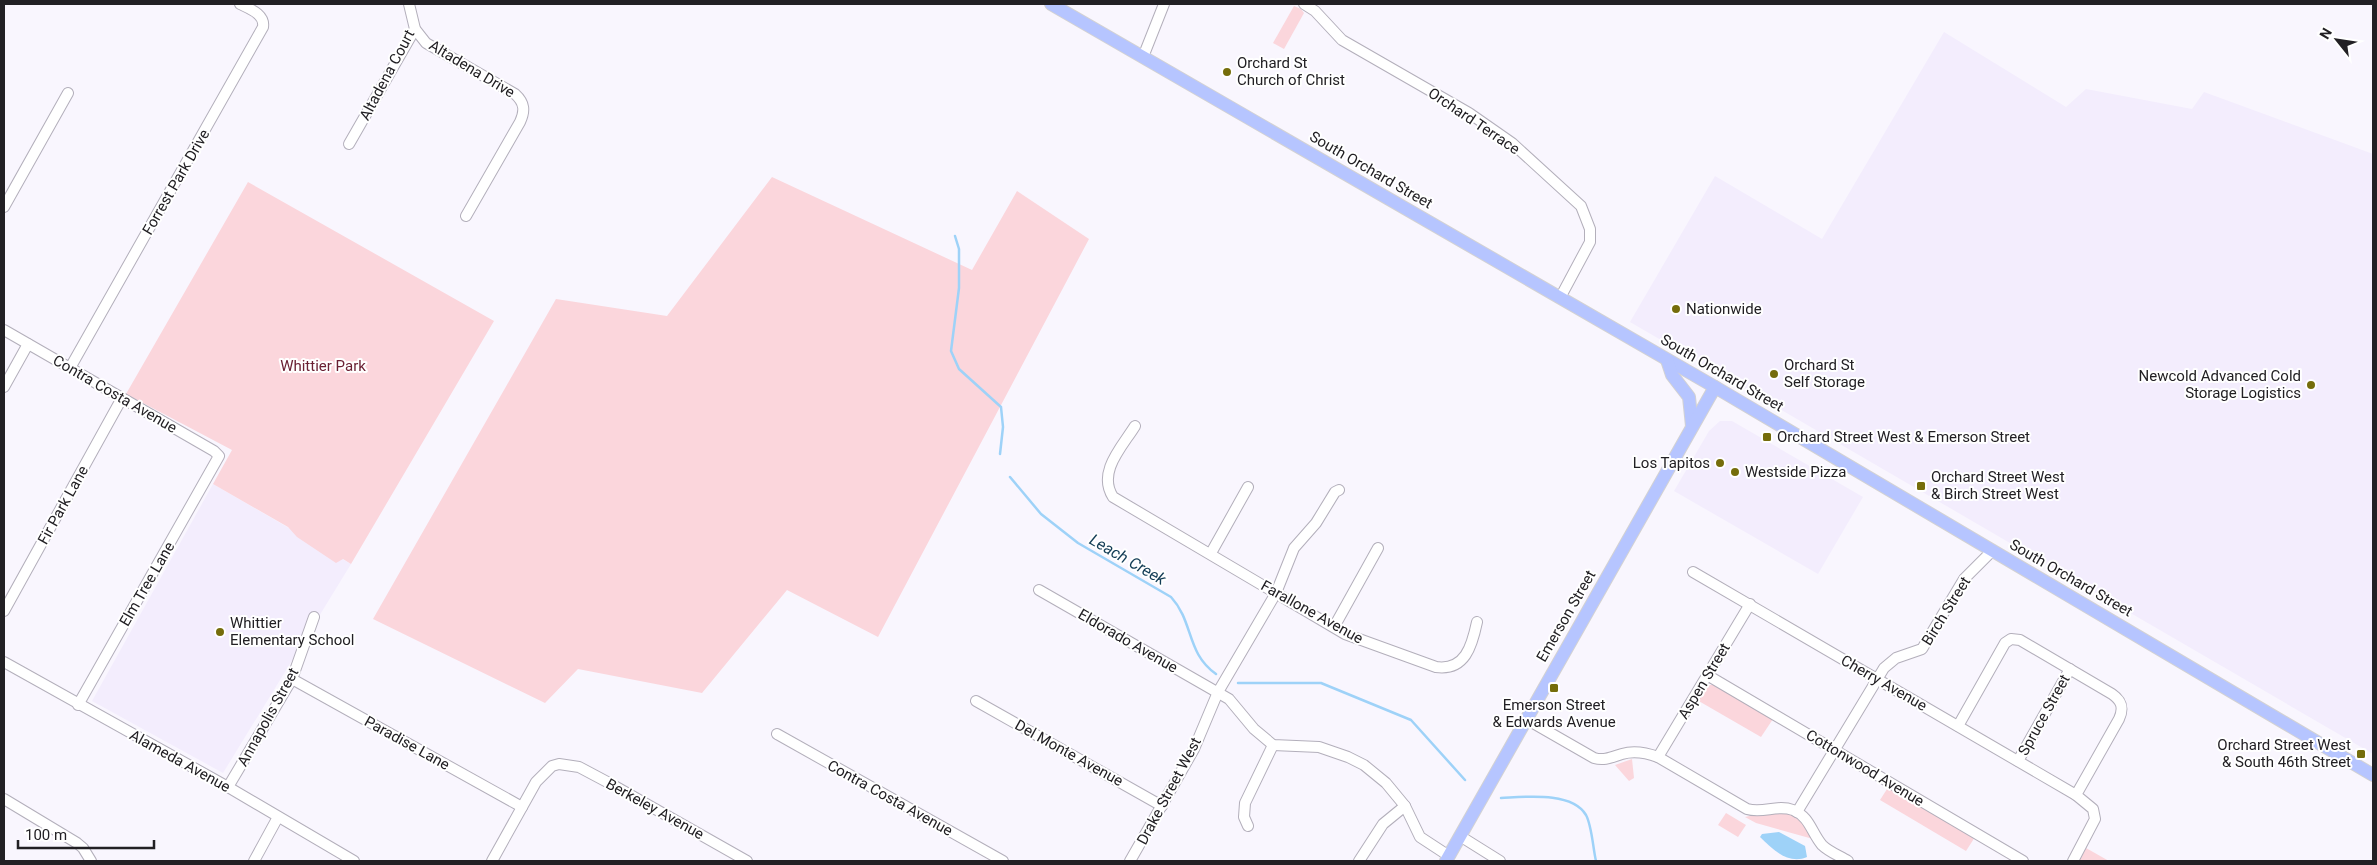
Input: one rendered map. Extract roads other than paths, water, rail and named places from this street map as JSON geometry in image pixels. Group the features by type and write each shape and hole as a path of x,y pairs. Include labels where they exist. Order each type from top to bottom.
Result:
{"main road":[{"name":"South Orchard Street","path":"1051,4 1715,387 2373,775"},
{"path":"1667,360 1672,375 1689,397 1692,426"},
{"name":"Emerson Street","path":"1447,859 1715,387"}],"street":[{"name":"Forrest Park Drive","path":"70,368 264,28 264,22 260,16 240,4"},
{"name":"Altadena Court","path":"349,144 416,29 409,4"},
{"path":"1143,56 1164,4"},
{"name":"Orchard Terrace","path":"1304,4 1315,11 1342,40 1468,113 1512,143 1581,206 1590,229 1590,242 1560,298"},
{"name":"Altadena Drive","path":"416,29 426,43 515,94 523,104 524,109 520,122 466,216"},
{"path":"4,207 68,93"},
{"name":"Contra Costa Avenue","path":"4,330 214,451 219,456 216,463"},
{"path":"4,388 28,344"},
{"name":"Fir Park Lane","path":"4,611 122,398"},
{"name":"Farallone Avenue","path":"1135,426 1108,470 1107,484 1109,491 1117,500 1211,553 1334,627 1367,644 1444,668 1455,666 1461,661 1473,641 1477,622"},
{"name":"Elm Tree Lane","path":"78,705 216,463"},
{"path":"1211,553 1248,487"},
{"name":"Drake Street West","path":"1130,861 1194,750 1218,692 1276,593 1294,548 1307,536 1335,492 1339,490"},
{"path":"1334,627 1378,548"},
{"name":"Birch Street","path":"1797,812 1889,662 1922,649 1964,579 1992,551"},
{"name":"Cherry Avenue","path":"1693,572 2076,795 2093,809 2096,819 2072,861"},
{"name":"Eldorado Avenue","path":"1039,590 1218,692 1235,705 1254,729 1273,744"},
{"name":"Aspen Street","path":"1658,758 1750,604"},
{"name":"Annapolis Street","path":"228,787 292,679 314,617"},
{"path":"1958,726 2007,641 2020,640 2070,669 2119,700 2123,709 2120,719 2076,795"},
{"name":"Alameda Avenue","path":"4,662 228,787 354,861"},
{"name":"Spruce Street","path":"2018,761 2070,669"},
{"name":"Cottonwood Avenue","path":"1707,675 2023,861"},
{"name":"Paradise Lane","path":"292,679 522,807"},
{"name":"Del Monte Avenue","path":"976,701 1162,806"},
{"path":"1526,719 1594,758 1606,759 1633,752 1642,752 1658,758 1752,811 1779,807 1797,812 1808,821 1822,844 1848,861"},
{"name":"Contra Costa Avenue","path":"777,734 1003,861"},
{"path":"1248,826 1244,817 1245,803 1273,744 1319,747 1364,765 1386,784 1404,806 1420,837 1447,859"},
{"name":"Berkeley Avenue","path":"522,807 541,776 559,764 579,767 747,861"},
{"path":"4,799 77,843 83,848 91,861"},
{"path":"1359,861 1383,824 1404,806"},
{"path":"492,861 522,807"},
{"path":"254,861 278,817"},
{"path":"1460,836 1500,861"}],"water":[{"path":"1779,832 1805,846 1807,857 1800,859 1788,858 1770,847 1760,837 1762,834"}],"waterway":[{"name":"Leach Creek","path":"955,236 959,249 959,288 951,351 959,369 1001,407 1003,427 1000,454"},
{"name":"Leach Creek","path":"1010,477 1041,514 1078,543 1171,597 1184,617 1200,657 1206,666 1216,674"},
{"name":"Leach Creek","path":"1238,683 1321,683 1411,720 1465,780"},
{"name":"Leach Creek","path":"1501,798 1547,797 1570,802 1579,807 1588,820 1596,861"}],"place":[{"name":"Orchard St Church of Christ","path":"1227,72"},
{"name":"Nationwide","path":"1676,309"},
{"name":"Orchard St Self Storage","path":"1774,374"},
{"name":"Newcold Advanced Cold Storage Logistics","path":"2311,385"},
{"name":"Orchard Street West & Emerson Street","path":"1767,437"},
{"name":"Los Tapitos","path":"1720,463"},
{"name":"Westside Pizza","path":"1735,472"},
{"name":"Orchard Street West & Birch Street West","path":"1921,486"},
{"name":"Whittier Elementary School","path":"220,632"},
{"name":"Emerson Street & Edwards Avenue","path":"1554,688"},
{"name":"Orchard Street West & South 46th Street","path":"2361,754"}],"park label":[{"name":"Whittier Park","path":"323,366"}]}
